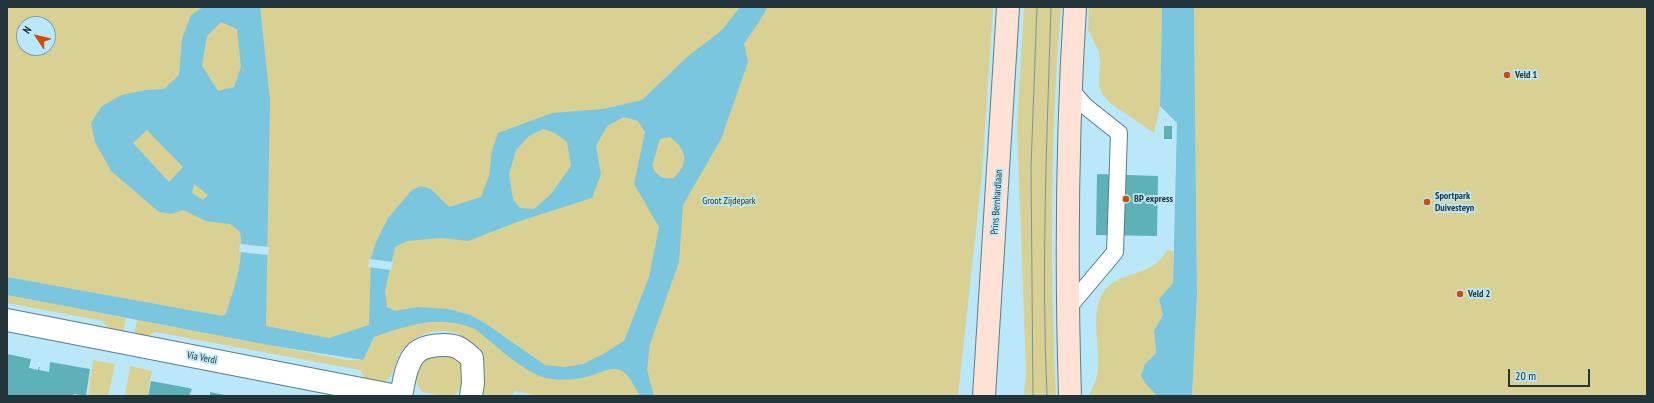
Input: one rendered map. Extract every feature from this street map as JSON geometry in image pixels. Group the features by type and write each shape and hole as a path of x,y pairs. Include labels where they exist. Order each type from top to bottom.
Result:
{"main road":[{"name":"Prins Bernhardlaan","path":"984,396 1008,7"},
{"path":"1070,396 1068,308 1070,89 1075,7"}],"street":[{"name":"Via Verdi","path":"7,320 397,396"},
{"path":"402,396 405,378 411,360 418,351 432,345 456,347 472,358 474,383 471,396"}],"lane":[{"path":"1068,308 1115,252 1119,133 1085,106 1070,89"}],"green space":[{"name":"Groot Zijdepark","path":"7,7 993,7 982,174 958,396 540,396 514,391 513,396 484,396 483,366 466,340 459,335 450,332 432,332 423,335 407,345 401,352 390,377 383,383 365,379 360,370 155,332 147,337 134,335 137,320 347,360 362,360 365,355 7,286"},
{"path":"1024,7 1061,7 1057,55 1052,201 1056,396 1024,396 1026,372 1017,127"},
{"path":"1089,7 1162,7 1160,106 1154,133 1110,103 1103,95 1099,86 1099,52 1088,30"},
{"name":"Sportpark Duivesteyn","path":"1194,7 1647,7 1647,396 1192,396 1197,295"},
{"path":"1167,250 1173,251 1173,284 1159,299 1163,315 1154,330 1156,353 1145,364 1146,384 1157,396 1089,396 1096,380 1098,370 1096,318 1100,298 1112,283 1154,265 1161,259"},
{"path":"7,295 126,318 123,333 109,330 103,321 7,303"},
{"path":"442,352 457,359 463,368 462,384 457,393 453,396 442,396 422,392 416,380 420,360"},
{"path":"93,360 115,364 108,396 88,396"},
{"path":"130,366 152,371 147,396 125,396"}],"water":[{"path":"203,7 260,7 270,100 266,326 329,338 369,325 371,258 376,242 388,218 412,190 421,186 431,189 449,207 481,197 489,176 492,150 498,133 552,113 603,109 642,100 687,57 722,30 740,7 767,7 744,44 748,62 721,139 683,205 679,262 650,344 647,370 654,396 640,396 632,382 622,371 618,369 581,378 561,380 537,375 519,364 475,329 449,322 412,325 374,337 363,360 268,345 7,295 7,277 222,316 226,314 240,263 240,232 230,224 206,221 183,210 170,214 159,212 111,171 95,142 91,123 102,106 122,95 145,90 164,89 179,75 182,39 191,15","holes":["221,22 237,29 241,67 234,87 218,91 202,66 207,36","624,117 638,121 645,132 634,184 659,227 649,277 624,341 583,364 564,367 545,365 485,323 470,315 449,309 417,307 395,311 387,307 385,291 395,247 407,241 442,238 468,241 520,221 592,198 601,174 596,146 607,126","543,129 555,133 567,142 571,166 551,194 534,209 520,208 513,199 509,174 516,150 529,136","147,130 183,167 169,182 133,143","670,137 676,142 683,153 684,161 682,168 674,178 663,178 658,175 652,166 660,139","194,184 208,195 203,200 192,193"]},
{"path":"1162,7 1194,7 1197,295 1192,396 1157,396 1141,376 1145,364 1156,353 1154,330 1163,315 1159,299 1173,283 1177,123 1160,106"}],"pier":[{"path":"240,244 269,247 268,255 239,252"},
{"path":"369,259 393,262 391,270 368,267"}],"building":[{"path":"1164,126 1172,126 1172,139 1164,139"},
{"path":"1097,174 1158,176 1157,236 1096,235"},
{"path":"7,354 31,359 29,368 38,370 40,367 39,370 49,372 50,362 90,369 86,396 74,394 73,396 7,396"},
{"path":"151,381 192,389 189,396 148,396"},
{"path":"210,392 225,395 225,396 210,396"}],"tram line":[{"path":"1033,396 1031,167 1037,7"},
{"path":"1047,396 1045,347 1045,250 1046,153 1051,7"}],"place":[{"name":"Veld 1","path":"1507,75"},
{"name":"BP express","path":"1126,199"},
{"name":"Sportpark Duivesteyn","path":"1427,202"},
{"name":"Veld 2","path":"1460,294"}]}
